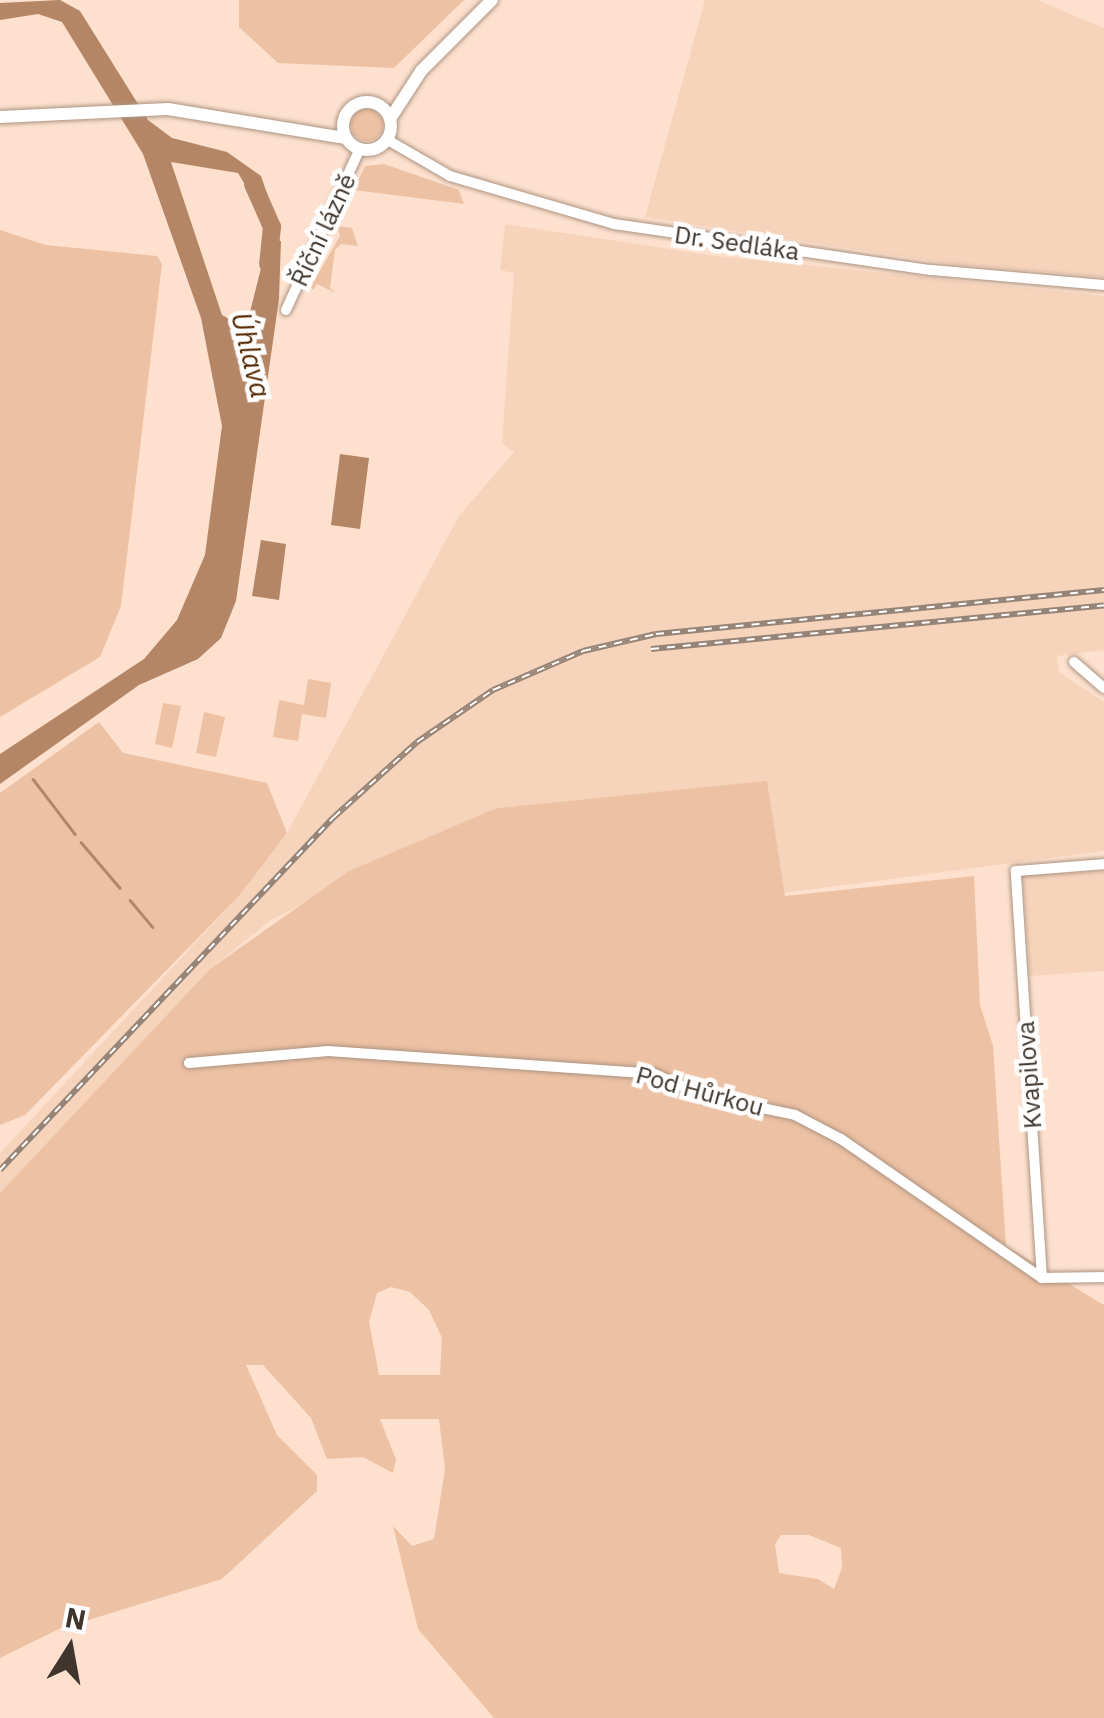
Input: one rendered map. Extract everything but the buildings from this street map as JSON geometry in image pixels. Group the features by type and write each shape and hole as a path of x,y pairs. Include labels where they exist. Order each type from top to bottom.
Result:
{"main road":[{"path":"295,127 345,115 358,104 374,103 421,71 492,0"},
{"path":"0,117 64,109 186,110 346,138 360,148 386,140 390,118 421,71"},
{"path":"374,103 390,118"},
{"path":"345,115 346,138"}],"street":[{"name":"Dr. Sedláka","path":"386,140 450,176 614,224 930,270 1104,285"},
{"name":"Říční lázně","path":"286,310 324,239 360,148"},
{"path":"1074,662 1104,688"},
{"name":"Kvapilova","path":"1042,1278 1016,872 1104,864"},
{"name":"Pod Hůrkou","path":"189,1063 328,1051 654,1074 705,1096 795,1115 841,1139 1042,1278"},
{"path":"1042,1278 1104,1277"}],"shaded area":[{"path":"239,0 464,0 394,68 278,63 239,27"},
{"path":"705,0 1037,0 1104,28 1104,277 951,264 645,217"},
{"path":"367,109 378,114 383,125 378,136 367,141 356,136 351,125 356,114"},
{"path":"384,164 459,190 464,204 354,190 365,166"},
{"path":"505,224 709,255 1104,296 1104,650 1057,656 1059,672 1104,702 1104,851 784,893 767,782 497,808 271,920 210,969 0,1193 0,1153 239,896 287,833 459,516 514,452 502,443 514,273 500,270"},
{"path":"337,226 352,228 358,246 341,244 335,250 330,288 336,293 317,284 313,290 307,278 314,281 340,236"},
{"path":"0,230 46,245 157,256 162,264 121,606 100,657 0,717"},
{"path":"308,679 331,683 326,718 302,714 298,741 273,737 279,700 304,705"},
{"path":"163,703 181,706 172,748 155,744"},
{"path":"204,712 225,717 216,757 196,753"},
{"path":"99,722 123,753 267,783 287,833 239,896 25,1115 0,1125 0,793"},
{"path":"767,781 785,896 974,876 980,1005 993,1046 1006,1246 1104,1305 1104,1718 494,1718 418,1629 393,1526 412,1546 434,1539 445,1469 439,1419 380,1419 396,1460 393,1473 363,1457 327,1459 311,1418 263,1365 246,1365 277,1435 317,1475 317,1491 222,1579 59,1629 0,1658 0,1193 210,969 349,871 497,808","holes":["391,1287 410,1292 429,1310 442,1338 440,1375 379,1375 369,1322 377,1293","781,1535 809,1535 841,1548 842,1568 834,1589 818,1579 779,1573 775,1544"]},
{"path":"1104,871 1104,971 1030,976 1023,874"}],"water":[{"name":"Úhlava","path":"60,0 80,11 148,120 172,138 227,152 261,176 270,202 259,208 238,173 171,162 222,315 238,324 249,316 268,240 281,241 279,299 236,601 221,638 198,659 139,685 0,784 0,754 144,659 177,620 205,555 222,426 201,318 143,154 62,22 38,14 0,20 0,3"},
{"path":"340,454 369,458 360,529 331,525"},
{"path":"261,540 286,544 279,600 252,596"}],"waterway":[{"path":"253,184 272,227 268,264"},
{"path":"33,779 75,834"},
{"path":"81,842 120,888"},
{"path":"130,900 153,927"}],"railway":[{"path":"0,1170 334,817 417,742 493,690 583,651 656,634 1104,590"},
{"path":"651,649 1104,605"}]}
